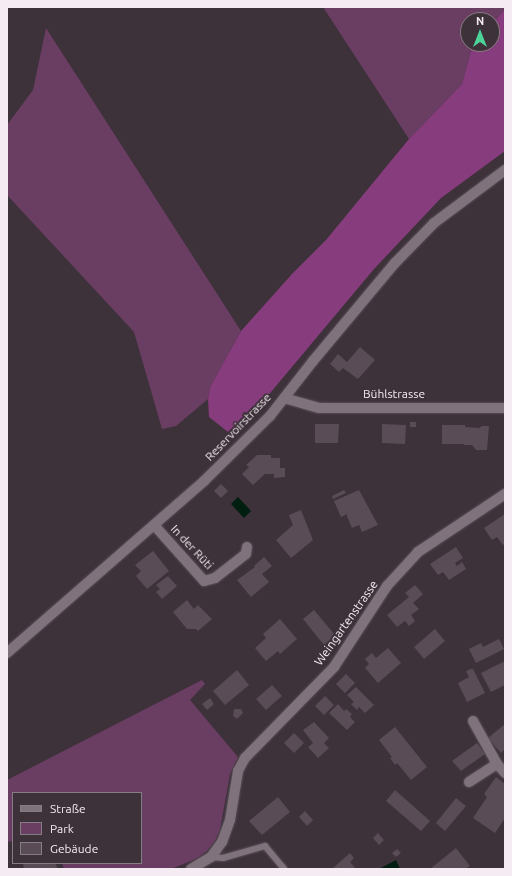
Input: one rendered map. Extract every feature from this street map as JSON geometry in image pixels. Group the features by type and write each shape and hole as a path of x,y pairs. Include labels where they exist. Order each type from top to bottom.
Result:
{"street":[{"name":"Reservoirstrasse","path":"7,653 204,481 270,416 313,360 395,263 434,223 505,170"},
{"name":"Bühlstrasse","path":"284,398 318,408 505,408"},
{"name":"Weingartenstrasse","path":"212,857 227,831 235,783 238,771 245,758 334,667 388,586 418,552 505,494"},
{"name":"In der Rüti","path":"154,525 204,581 215,578 246,554 248,547"},
{"path":"473,722 497,764 505,773"},
{"path":"469,782 497,764"},
{"path":"191,869 212,857"}],"lane":[{"path":"212,857 223,858 265,846 284,869"}],"green space":[{"path":"323,7 505,7 500,15 500,12 460,12 460,52 471,52 462,84 409,139"},
{"path":"46,28 241,331 210,387 208,399 176,426 162,429 134,332 7,195 7,125 33,90"},
{"path":"202,680 205,684 190,700 238,757 230,774 220,830 215,841 207,851 196,859 171,869 64,869 62,864 142,864 142,792 12,792 12,841 7,842 7,780"}],"shaded area":[{"path":"505,9 505,151 441,198 374,269 245,423 228,432 209,417 208,399 210,387 241,331 292,274 326,240 409,139 462,84 471,52 500,52 500,15"},
{"path":"238,497 251,511 244,518 231,504"},
{"path":"396,860 400,869 379,869"}],"building":[{"path":"360,347 375,360 358,379 343,368 339,372 330,364 338,354 347,362"},
{"path":"410,422 416,422 416,427 410,427"},
{"path":"315,424 339,424 338,443 315,443"},
{"path":"382,424 406,425 405,444 382,443"},
{"path":"442,425 465,425 465,427 479,428 482,426 489,426 487,450 476,450 472,445 442,444"},
{"path":"257,455 271,455 271,458 280,458 280,468 285,468 285,477 274,478 274,474 265,474 253,485 242,474 249,467 246,465"},
{"path":"221,484 228,491 221,498 214,491"},
{"path":"344,490 346,493 333,499 332,496"},
{"path":"359,490 378,525 362,532 359,525 352,528 347,514 341,517 334,501"},
{"path":"301,510 313,540 291,558 276,540 293,525 289,515"},
{"path":"505,514 505,543 503,545 497,537 492,540 484,528"},
{"path":"456,547 463,558 455,563 457,566 462,562 466,569 449,580 443,572 438,575 430,564"},
{"path":"153,551 169,571 147,589 136,576 141,571 135,565"},
{"path":"264,557 272,566 262,574 269,582 251,597 237,580 255,567 254,566"},
{"path":"168,576 177,586 162,599 156,592 160,589 156,585"},
{"path":"415,585 423,594 413,603 419,609 411,615 415,621 409,626 405,621 397,627 387,615 409,597 405,593"},
{"path":"187,600 194,609 198,605 212,619 198,631 196,629 187,629 173,612"},
{"path":"314,610 335,635 324,645 303,619"},
{"path":"280,619 297,639 280,654 278,651 266,661 255,648 266,638 263,634"},
{"path":"435,629 445,641 424,659 414,647"},
{"path":"499,639 504,649 476,663 469,649 481,643 483,647"},
{"path":"388,648 401,663 378,683 365,668 369,664 365,659 372,653 376,658"},
{"path":"505,661 505,685 491,692 481,673"},
{"path":"473,669 485,693 467,702 458,683 469,677 466,671"},
{"path":"237,670 249,685 225,705 213,691"},
{"path":"346,674 355,683 345,693 336,684"},
{"path":"272,685 282,696 266,710 256,699"},
{"path":"356,687 374,705 365,713 359,707 357,710 351,704 354,702 347,695"},
{"path":"325,696 334,705 324,715 315,706"},
{"path":"210,698 214,704 207,710 202,704"},
{"path":"338,704 344,711 346,709 352,714 350,717 355,722 347,730 329,713"},
{"path":"234,709 241,709 243,713 237,719 233,716"},
{"path":"314,722 329,738 324,743 329,748 318,758 308,747 313,743 303,730"},
{"path":"505,724 505,749 501,753 488,738"},
{"path":"395,727 427,767 411,780 397,763 395,765 390,758 392,757 379,740"},
{"path":"294,733 304,743 294,753 284,743"},
{"path":"477,743 485,754 461,771 452,761"},
{"path":"496,777 505,784 505,818 495,833 473,818 487,797 484,794"},
{"path":"395,790 430,821 421,831 386,801"},
{"path":"278,797 290,812 262,835 249,821"},
{"path":"456,798 466,806 445,831 436,823"},
{"path":"305,811 313,820 307,826 299,817"},
{"path":"378,833 384,840 379,845 373,838"},
{"path":"456,848 470,866 465,869 430,869"},
{"path":"397,849 401,853 396,857 392,853"},
{"path":"350,853 354,858 350,862 356,869 332,869"},
{"path":"23,864 56,864 58,869 24,869"}]}
